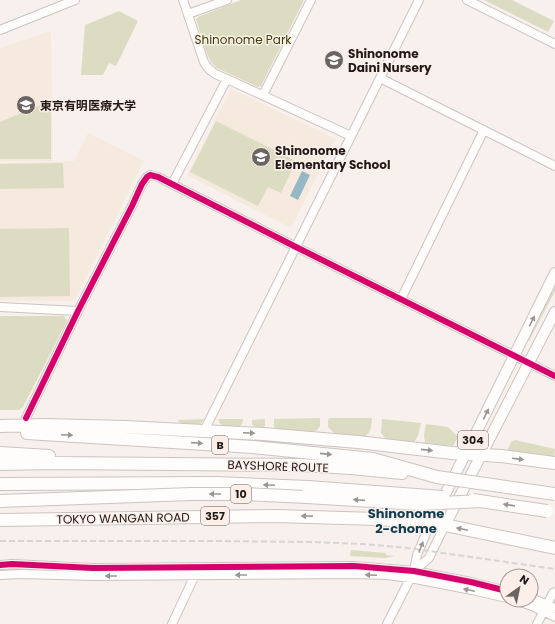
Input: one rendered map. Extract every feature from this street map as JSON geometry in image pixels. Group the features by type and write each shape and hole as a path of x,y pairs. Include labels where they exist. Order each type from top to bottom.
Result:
{"highway":[{"path":"0,418 26,418 126,427 263,434 351,441 555,463"},
{"path":"0,426 126,427"},
{"name":"B","path":"0,431 206,444 318,453 373,459 437,477"},
{"path":"0,453 65,458 193,460 217,464"},
{"name":"BAYSHORE ROUTE","path":"0,464 301,465 352,468 437,477 555,494"},
{"path":"0,492 56,491 216,483"},
{"name":"BAYSHORE ROUTE","path":"0,484 216,483 308,487 481,501 552,513"},
{"name":"10","path":"0,501 229,494 420,504 481,501"},
{"name":"TOKYO WANGAN ROAD","path":"0,520 230,516 303,516 377,519 445,526 555,548"},
{"name":"357","path":"0,528 84,525 114,518"}],"main road":[{"name":"304","path":"430,524 555,273"},
{"name":"304","path":"445,526 555,312"}],"street":[{"path":"0,30 75,0"},
{"path":"183,0 206,65 211,71 351,136"},
{"path":"188,14 226,0"},
{"path":"263,95 311,0"},
{"path":"204,431 419,0"},
{"path":"467,0 555,44"},
{"path":"380,78 555,166"},
{"path":"172,184 226,79"},
{"path":"401,299 484,130"},
{"path":"26,418 142,184 150,175 172,184 555,376"},
{"path":"0,308 78,311"},
{"path":"387,624 412,575 430,524"},
{"path":"412,575 429,558 445,526"},
{"path":"0,565 12,564 93,568 354,566 499,590"},
{"path":"0,575 412,575 499,596"},
{"path":"172,624 195,575"},
{"path":"537,624 553,593 555,592"},
{"path":"539,604 555,617"},
{"path":"539,606 555,608"}],"shaded area":[{"name":"東京有明医療大学","path":"51,31 53,161 0,161 0,48"},
{"name":"Shinonome Elementary School","path":"231,89 336,139 291,228 187,175"},
{"path":"88,133 144,161 76,298 71,301 0,300 0,163 74,161"}],"green space":[{"name":"Shinonome Park","path":"241,0 304,0 261,86 258,87 217,68 213,64 204,46 196,19"},
{"path":"484,0 512,0 554,21 548,32"},
{"path":"119,11 138,21 116,66 109,63 103,75 81,75 85,25"},
{"path":"51,101 51,159 0,159 0,122"},
{"path":"216,121 296,161 281,193 268,187 258,206 190,172"},
{"path":"63,163 64,188 0,189 0,164"},
{"path":"69,228 70,296 0,297 0,229"},
{"path":"555,287 555,291 529,341 527,340"},
{"path":"0,316 64,316 67,321 23,407 19,410 0,410"},
{"path":"320,418 320,426 317,430 311,433 281,431 274,427 274,419"},
{"path":"329,418 372,418 371,429 364,437 336,435 328,427"},
{"path":"204,419 199,425 192,427 178,421 178,420"},
{"path":"218,419 243,419 240,426 234,428 224,427"},
{"path":"265,419 265,426 259,430 252,425 252,420"},
{"path":"382,419 421,423 418,436 414,442 386,439 381,433"},
{"path":"426,424 448,427 458,437 453,446 425,443 424,435"},
{"path":"515,440 555,449 554,459 507,451 511,442"},
{"path":"351,550 386,553 386,555 395,556 385,558 350,556"}],"water":[{"path":"302,171 310,175 298,200 290,196"}],"railway":[{"path":"0,541 215,541 363,544 408,548 555,569"}],"cycle path":[{"path":"26,418 142,184 150,175 158,177 555,376"},
{"path":"0,565 12,564 93,568 354,566 414,571 499,589"}],"place":[{"name":"Shinonome Daini Nursery","path":"334,60"},
{"name":"東京有明医療大学","path":"26,105"},
{"name":"Shinonome Elementary School","path":"261,157"}],"district":[{"name":"Shinonome 2-chome","path":"406,520"}]}
